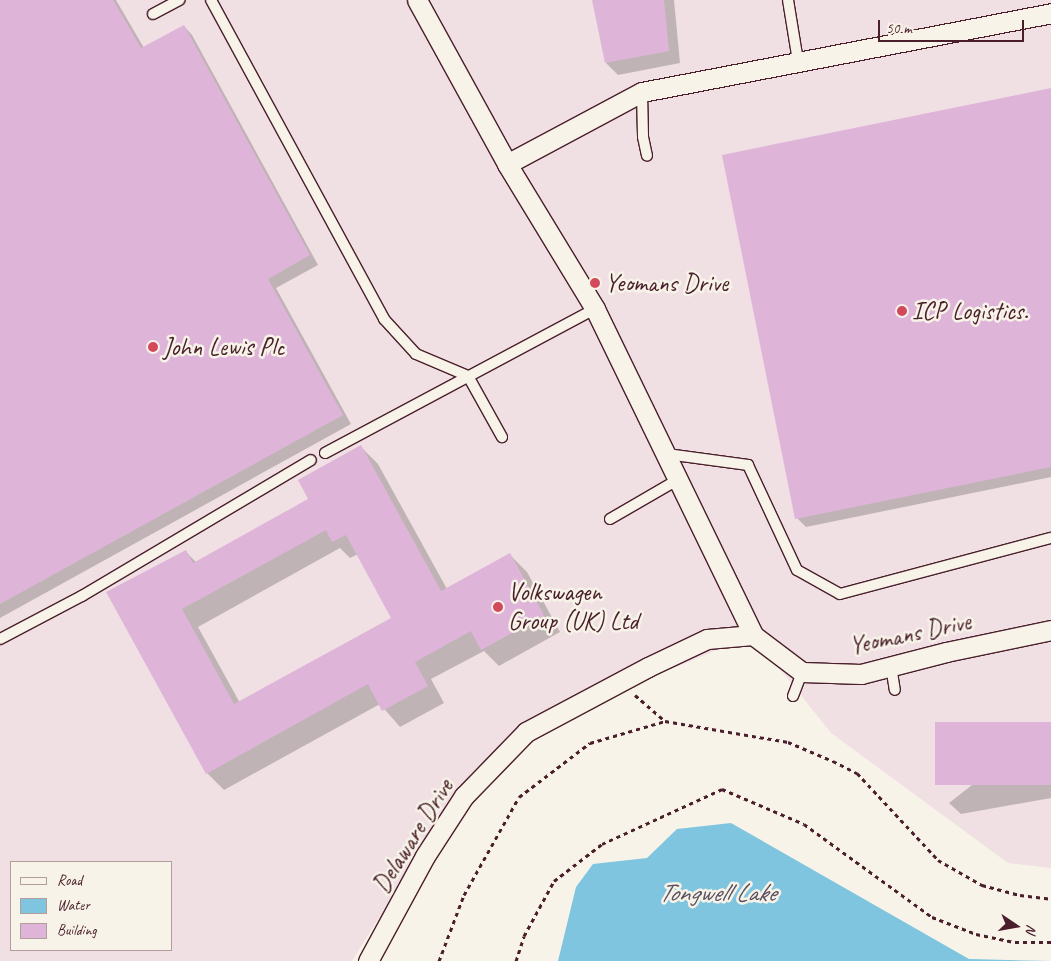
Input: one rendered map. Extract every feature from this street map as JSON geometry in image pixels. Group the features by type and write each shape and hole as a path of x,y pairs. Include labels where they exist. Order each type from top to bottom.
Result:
{"street":[{"path":"417,0 507,164 595,308 753,635 802,672"},
{"path":"507,164 642,92 1051,13"},
{"name":"Yeomans Drive","path":"802,672 862,674 946,652 1051,630"},
{"name":"Delaware Drive","path":"368,961 425,856 464,796 526,732 620,682 707,639 753,635"}],"lane":[{"path":"153,14 179,0"},
{"path":"211,0 384,319 416,354 468,376 502,437"},
{"path":"788,0 798,61"},
{"path":"642,92 644,137 647,156"},
{"path":"325,453 595,308"},
{"path":"667,454 748,465 797,570 840,594 1051,538"},
{"path":"0,639 82,596 311,460"},
{"path":"610,519 679,479"},
{"path":"891,666 895,690"},
{"path":"793,696 802,672"}],"path":[{"path":"620,682 665,721"},
{"path":"439,961 464,896 519,797 590,744 665,721 788,742 833,761 857,773 938,860 982,885 1020,895 1051,899"},
{"path":"516,961 524,936 554,881 602,844 722,788 804,824 932,918 976,934 1005,940 1051,942"}],"shaded area":[{"path":"0,0 1051,0 1051,868 1008,863 831,733 753,635 527,729 378,919 352,961 0,961"}],"water":[{"name":"Tongwell Lake","path":"731,823 969,959 1051,961 558,961 576,887 593,864 647,858 677,829"}],"building":[{"name":"John Lewis Plc","path":"0,0 113,0 141,48 184,25 310,255 268,279 343,415 0,604"},
{"path":"592,0 664,0 669,51 605,63"},
{"name":"ICP Logistics.","path":"1051,88 1051,467 795,519 722,155"},
{"name":"Volkswagen Group (UK) Ltd","path":"361,445 441,591 510,553 544,615 481,650 471,631 415,662 428,686 382,711 368,684 206,774 106,592 186,550 193,563 308,499 298,480","holes":["326,530 332,542 346,535 391,618 234,704 182,609"]},
{"path":"935,722 1051,722 1051,785 935,785"}],"place":[{"name":"Yeomans Drive","path":"595,283"},
{"name":"ICP Logistics.","path":"902,311"},
{"name":"John Lewis Plc","path":"153,347"},
{"name":"Volkswagen Group (UK) Ltd","path":"498,607"}]}
